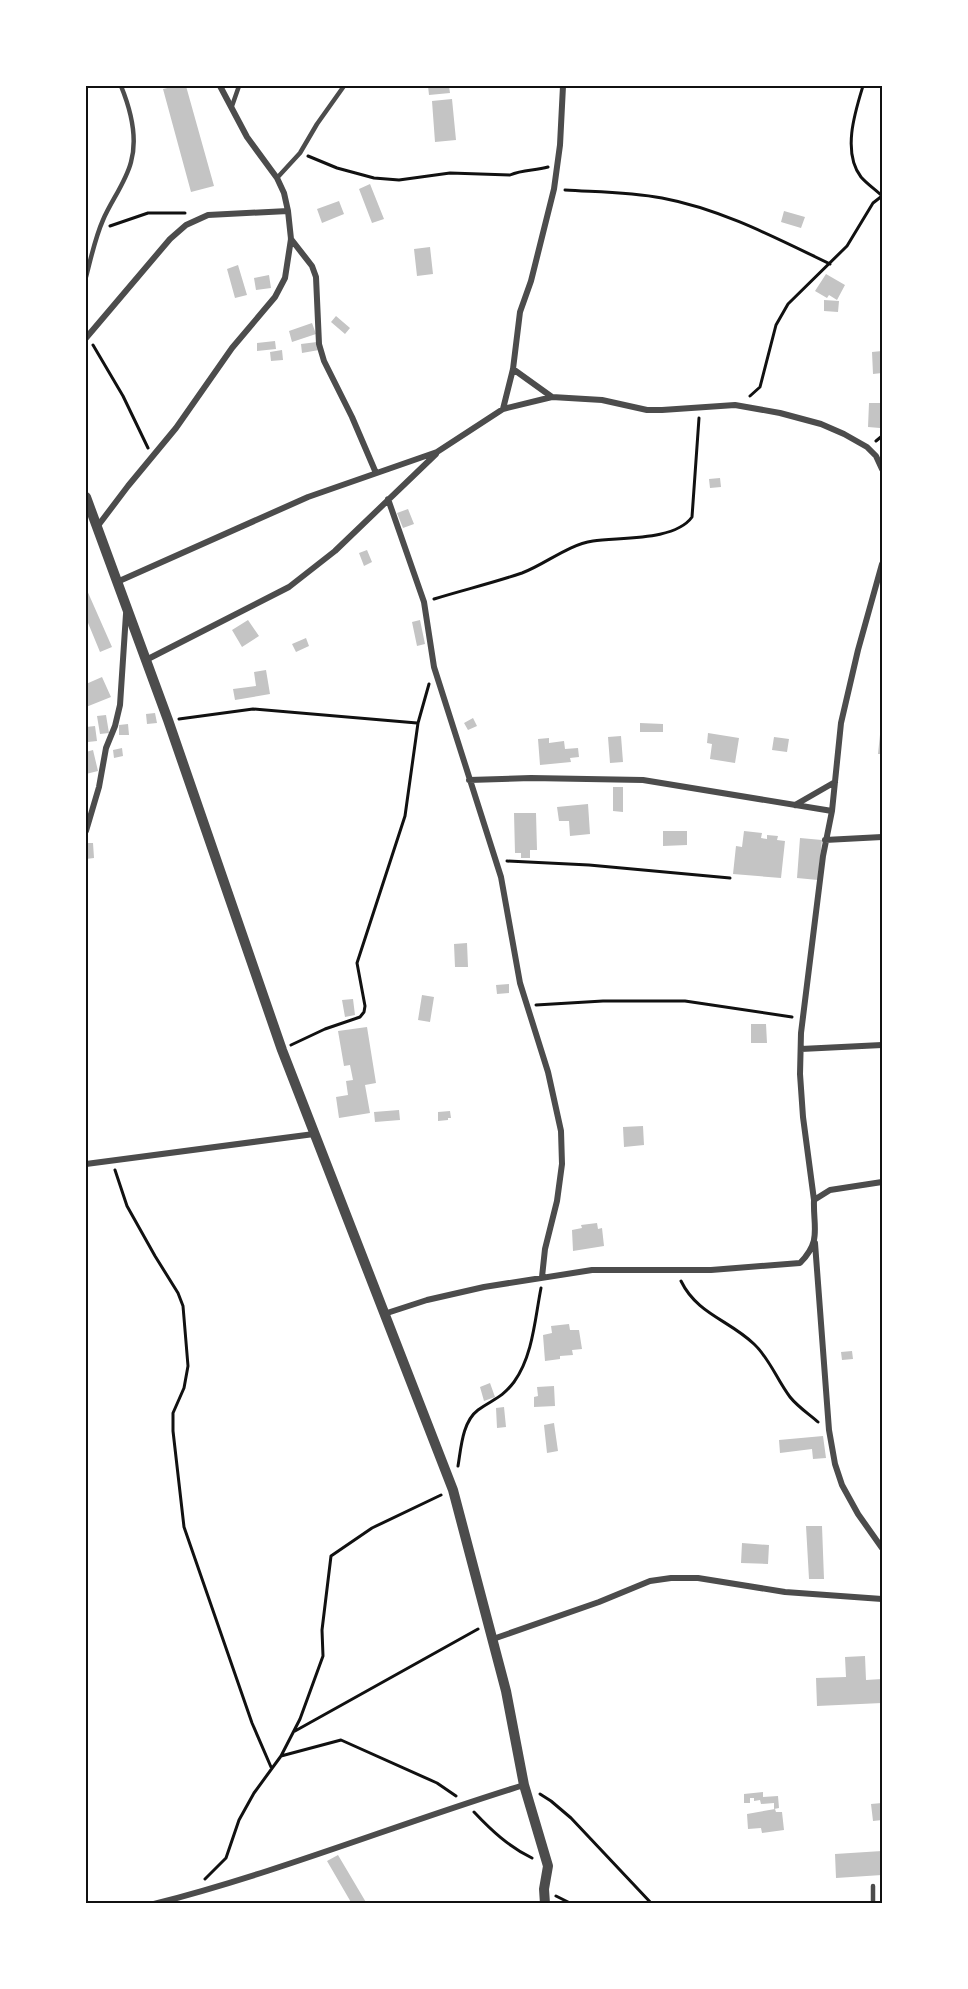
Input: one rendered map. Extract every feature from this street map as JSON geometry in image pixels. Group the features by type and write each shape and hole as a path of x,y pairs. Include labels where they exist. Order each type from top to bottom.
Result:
{"street":[{"path":"97,528 176,428 232,348 275,297 285,278 291,239 288,211 278,178 247,137 220,86"},
{"path":"502,409 513,369 520,312 531,281 554,189 558,164 563,86"},
{"path":"86,337 170,239 186,225 208,215 288,211"},
{"path":"291,239 314,272 319,344 324,361 352,417 376,473"},
{"path":"513,369 552,397"},
{"path":"146,660 289,587 335,551 437,452 502,409 552,397 602,400 646,410 735,405 780,413 821,424 844,434 867,447 876,456 882,469"},
{"path":"117,582 308,497 437,452"},
{"path":"86,497 168,720 282,1050 453,1490 506,1691 524,1785 548,1866 544,1889 545,1904"},
{"path":"388,499 424,602 434,667 496,861 510,920 513,953 525,1006 548,1072 561,1131 562,1164 557,1201 545,1249 542,1277"},
{"path":"882,564 841,723 801,1049 803,1117 814,1200 815,1243 829,1430 835,1464 842,1485 858,1514 882,1548"},
{"path":"86,831 99,787 106,748 120,705 127,610"},
{"path":"469,780 531,778 643,780 832,811"},
{"path":"795,805 835,782"},
{"path":"825,840 882,837"},
{"path":"801,1049 882,1045"},
{"path":"86,1164 314,1134"},
{"path":"814,1200 820,1194 830,1191 882,1182"},
{"path":"383,1314 427,1300 542,1277 592,1270 675,1270 800,1263 809,1255 815,1243"},
{"path":"493,1639 599,1602 650,1581 670,1578 698,1578 785,1592 882,1599"},
{"path":"154,1904 318,1854 524,1785"}],"lane":[{"path":"86,277 98,231 131,163 133,150 130,109 121,86"},
{"path":"232,106 238,86"},
{"path":"278,178 300,153 344,86"},
{"path":"873,1886 873,1904"}],"path":[{"path":"735,405 760,387 776,325 788,304 847,246 873,203 882,196 861,177 855,162 852,140 854,115 863,86"},
{"path":"300,153 374,178 399,180 450,173 510,175 519,171 538,170 558,164"},
{"path":"554,189 661,198 699,207 775,237 830,264"},
{"path":"98,231 148,213 184,213"},
{"path":"86,337 123,396 152,457"},
{"path":"424,602 523,572 576,545 672,531 687,524 692,517 699,408"},
{"path":"282,1050 325,1029 360,1017 364,1012 365,1006 357,963 405,816 418,723 434,667"},
{"path":"168,720 253,709 418,723"},
{"path":"496,861 589,865 730,878"},
{"path":"525,1006 603,1001 685,1001 803,1018"},
{"path":"112,1160 127,1206 178,1293 183,1306 188,1366 184,1388 173,1413 173,1431 184,1527 249,1714 271,1768"},
{"path":"675,1270 693,1301 753,1343 768,1359 798,1406 829,1430"},
{"path":"457,1467 470,1418 505,1392 516,1380 526,1358 542,1277"},
{"path":"189,1894 226,1858 240,1820 271,1768 281,1756 300,1719 323,1656 322,1630 331,1556 372,1528 453,1490"},
{"path":"293,1732 487,1624"},
{"path":"281,1756 341,1740 437,1783 466,1803 491,1831 512,1848 548,1866"},
{"path":"524,1785 551,1801 571,1818 652,1904"}],"building":[{"path":"186,86 214,186 191,192 163,89"},
{"path":"428,86 449,86 450,93 429,95"},
{"path":"452,99 456,140 435,142 432,101"},
{"path":"370,184 384,219 372,223 359,189"},
{"path":"339,201 344,214 322,223 317,209"},
{"path":"784,211 805,217 801,228 781,222"},
{"path":"430,247 433,274 417,276 414,249"},
{"path":"238,265 247,295 235,298 227,269"},
{"path":"826,274 845,285 837,300 829,295 827,298 815,291"},
{"path":"269,275 271,288 256,290 254,278"},
{"path":"824,300 839,301 838,312 824,311"},
{"path":"336,316 350,328 345,334 331,322"},
{"path":"312,323 316,334 292,342 289,331"},
{"path":"275,341 276,349 257,351 257,343"},
{"path":"317,342 319,350 302,353 301,344"},
{"path":"282,350 283,360 271,361 270,352"},
{"path":"882,351 882,373 873,374 872,352"},
{"path":"869,403 882,403 880,428 868,427"},
{"path":"720,478 721,487 710,488 709,479"},
{"path":"408,509 414,524 403,528 397,513"},
{"path":"367,550 372,562 364,566 359,553"},
{"path":"86,588 112,647 100,652 86,618"},
{"path":"248,620 259,636 242,647 232,630"},
{"path":"420,620 425,644 417,646 412,622"},
{"path":"306,638 309,646 296,652 292,644"},
{"path":"266,670 270,694 235,700 233,689 256,686 254,672"},
{"path":"102,677 111,697 86,707 86,684"},
{"path":"155,713 157,723 147,724 146,714"},
{"path":"106,715 109,733 100,734 97,716"},
{"path":"473,718 477,726 468,730 464,723"},
{"path":"640,723 663,724 663,732 640,732"},
{"path":"128,724 129,735 119,735 119,725"},
{"path":"881,725 882,754 878,754"},
{"path":"95,726 97,741 88,742 86,727"},
{"path":"708,733 739,738 735,763 710,759 712,744 707,743"},
{"path":"621,736 623,762 610,763 608,737"},
{"path":"774,737 789,739 787,752 772,750"},
{"path":"549,738 549,743 564,741 565,749 578,748 579,757 570,758 571,762 540,765 538,739"},
{"path":"122,748 123,756 114,758 113,750"},
{"path":"93,750 98,771 86,774 86,752"},
{"path":"613,787 623,787 623,812 613,811"},
{"path":"588,804 590,834 570,836 569,821 559,821 557,807"},
{"path":"514,813 536,813 537,850 530,850 530,858 521,858 521,853 515,853"},
{"path":"663,831 687,831 687,845 663,846"},
{"path":"744,831 762,833 761,838 767,839 767,835 778,836 777,840 785,841 781,878 733,874 736,846 742,847"},
{"path":"800,838 822,840 818,880 797,878"},
{"path":"86,843 93,843 94,858 86,859"},
{"path":"467,943 468,967 455,967 454,944"},
{"path":"509,984 509,993 497,994 496,985"},
{"path":"422,995 434,997 430,1022 418,1020"},
{"path":"353,999 355,1015 345,1017 342,1000"},
{"path":"751,1024 766,1024 767,1043 751,1043"},
{"path":"367,1027 376,1083 365,1085 370,1113 339,1118 336,1097 348,1095 346,1081 353,1080 350,1065 344,1066 338,1031"},
{"path":"399,1110 400,1120 375,1122 374,1112"},
{"path":"450,1111 451,1118 438,1121 438,1112"},
{"path":"643,1126 644,1145 624,1147 623,1127"},
{"path":"597,1223 598,1229 602,1228 604,1246 573,1251 572,1230 582,1228 581,1225"},
{"path":"569,1324 570,1330 579,1330 582,1349 572,1350 573,1355 545,1361 543,1335 552,1333 551,1326"},
{"path":"852,1351 853,1359 842,1360 841,1352"},
{"path":"490,1383 495,1397 484,1401 480,1387"},
{"path":"554,1386 555,1406 534,1407 534,1397 538,1396 537,1387"},
{"path":"504,1407 506,1427 497,1428 496,1408"},
{"path":"554,1423 558,1451 547,1453 544,1425"},
{"path":"823,1436 826,1458 813,1459 812,1449 780,1453 779,1440"},
{"path":"806,1526 822,1526 824,1579 809,1579"},
{"path":"742,1543 769,1545 768,1564 741,1563"},
{"path":"865,1656 866,1680 882,1679 882,1703 817,1706 816,1678 846,1677 845,1657"},
{"path":"763,1792 763,1797 778,1796 779,1808 774,1809 774,1803 761,1804 760,1800 754,1801 754,1798 750,1798 750,1803 744,1803 744,1794"},
{"path":"882,1803 882,1820 873,1821 871,1804"},
{"path":"775,1809 776,1812 782,1812 784,1830 762,1833 761,1828 748,1829 747,1814"},
{"path":"882,1851 882,1875 836,1878 835,1854"},
{"path":"338,1855 367,1904 352,1904 327,1861"}]}
